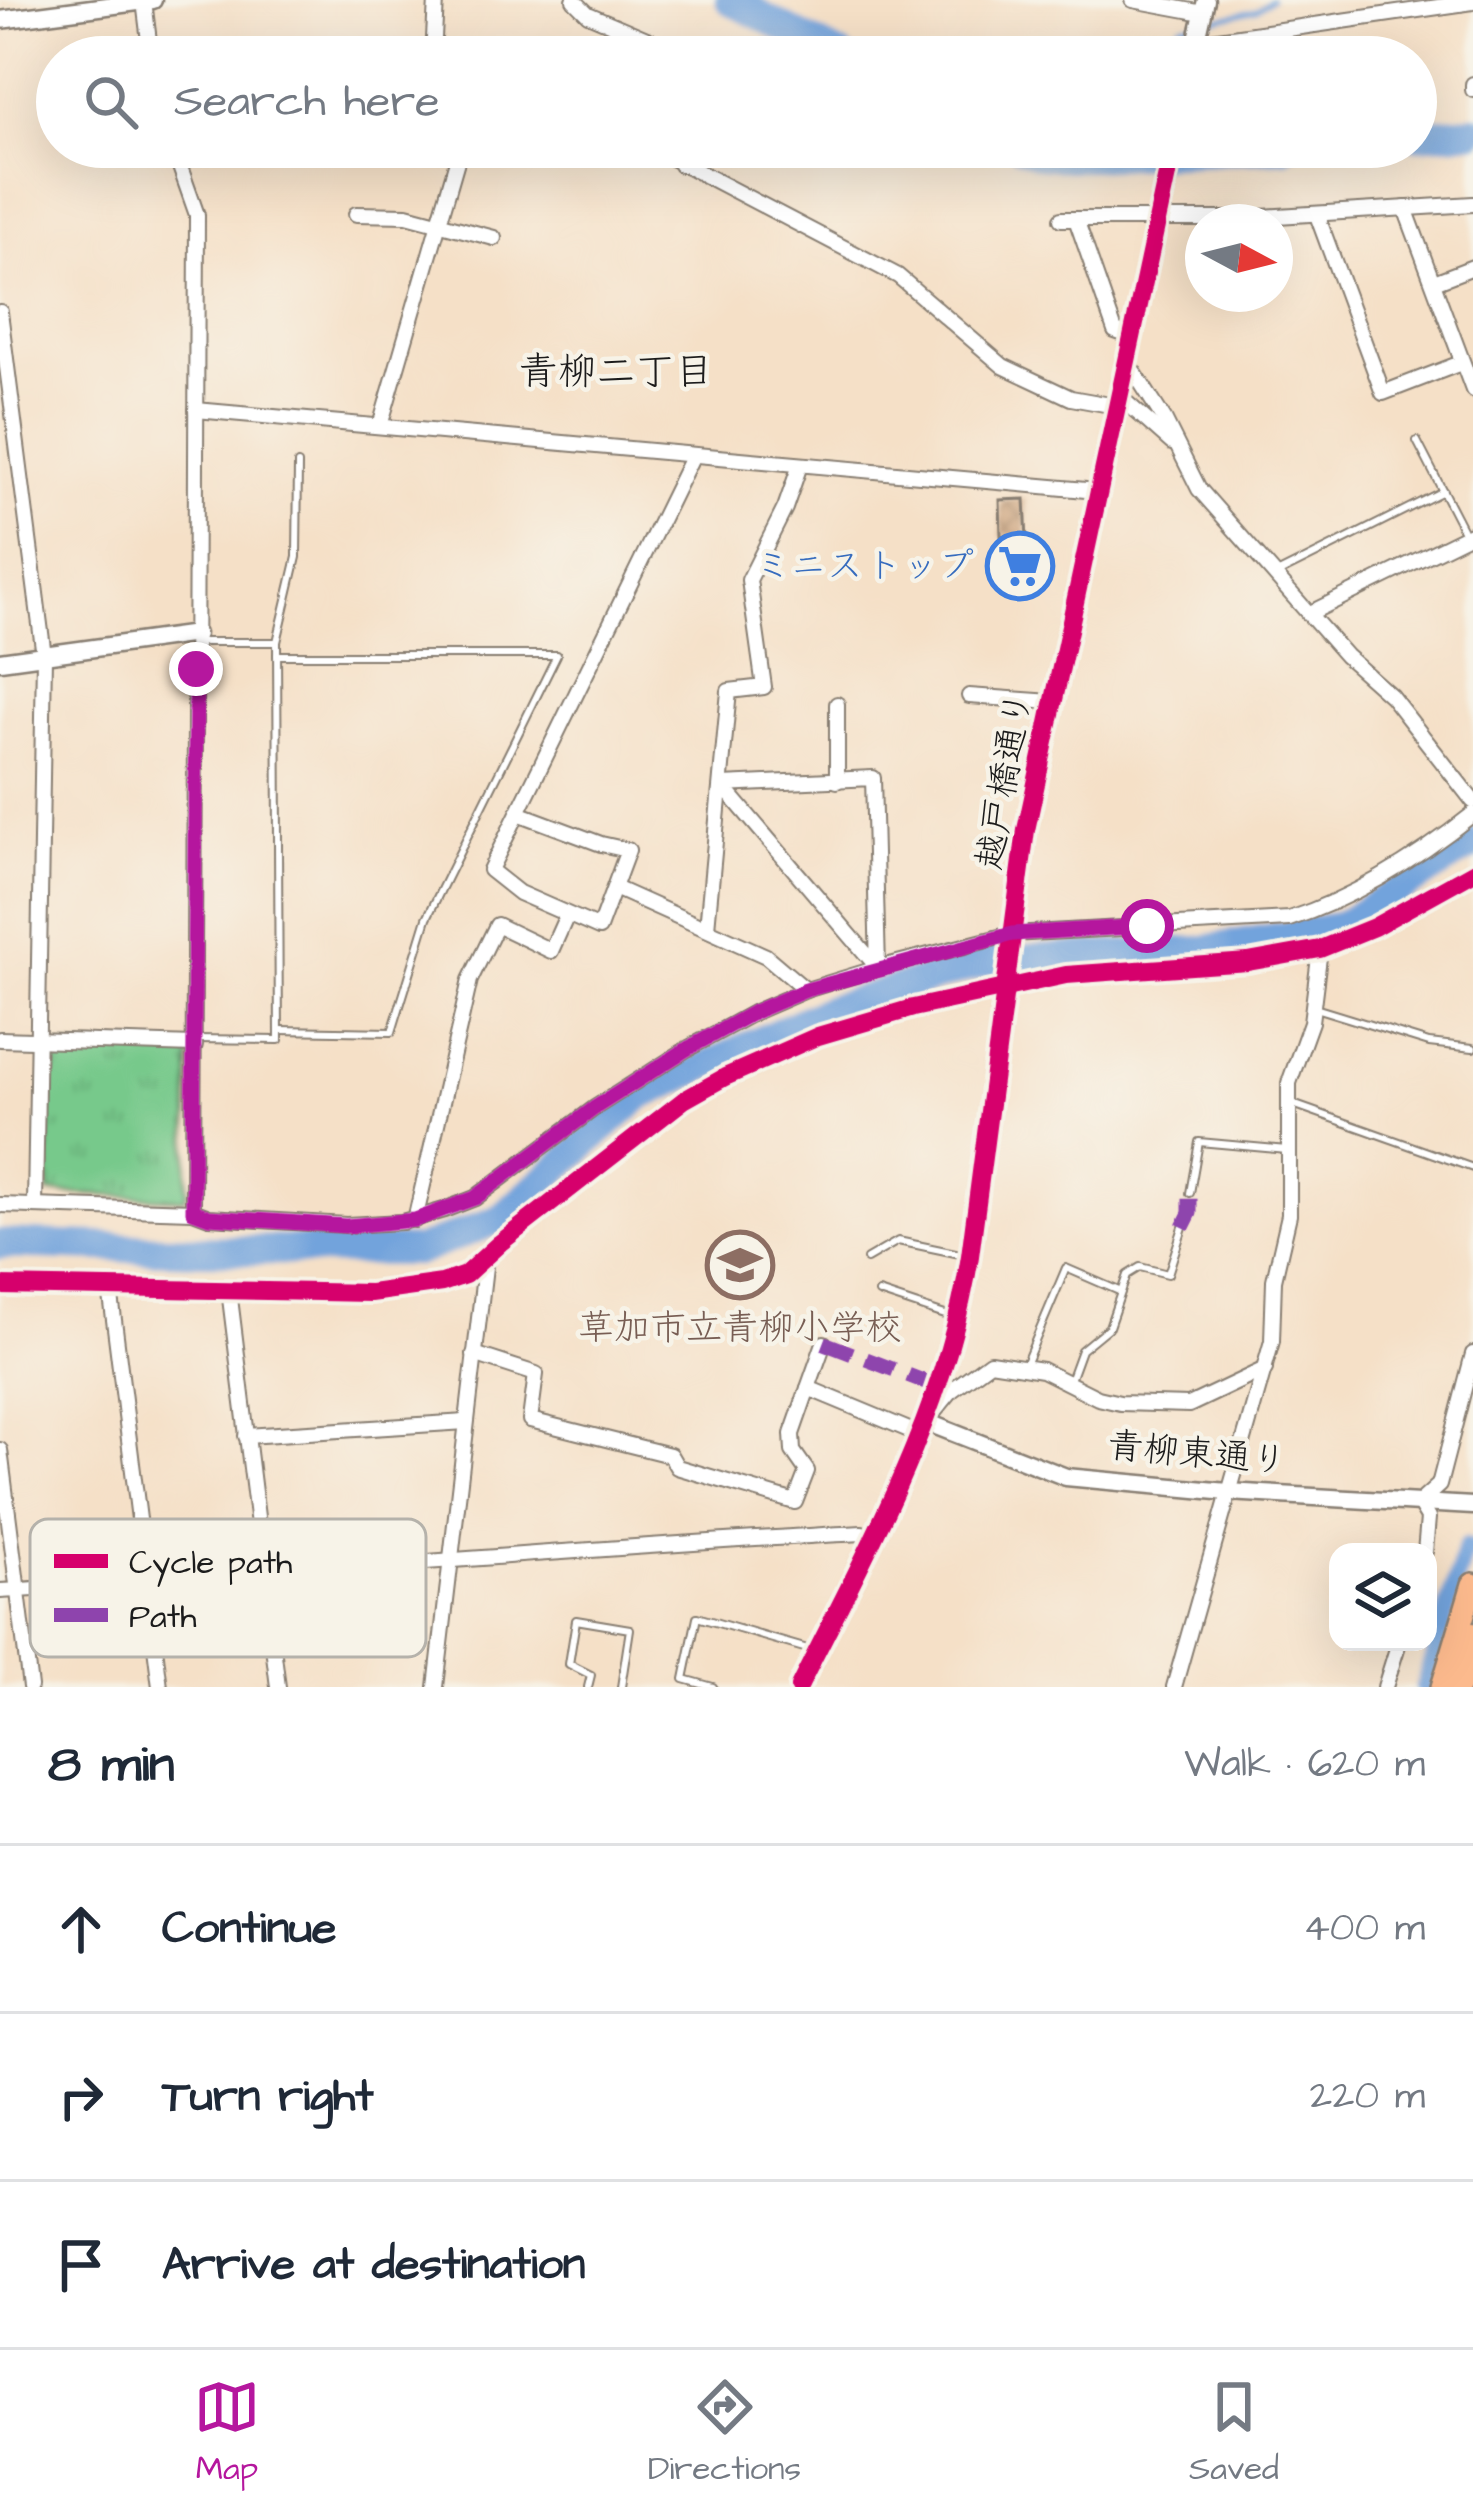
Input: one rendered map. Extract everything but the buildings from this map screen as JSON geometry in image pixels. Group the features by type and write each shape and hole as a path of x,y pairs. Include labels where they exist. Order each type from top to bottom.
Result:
{"highway":[{"path":"1442,1687 1473,1584"},
{"path":"1457,1687 1473,1635"}],"street":[{"path":"0,20 153,0"},
{"path":"435,36 436,0"},
{"path":"574,0 588,14 640,36"},
{"path":"1133,0 1204,6 1198,36"},
{"path":"1346,20 1348,0"},
{"path":"144,1 148,36"},
{"path":"1263,36 1473,2"},
{"path":"180,168 196,215 193,1211"},
{"path":"380,426 455,168"},
{"path":"688,168 898,276 1004,366 1071,398 1118,401 1176,446"},
{"name":"越戸橋通り","path":"799,1687 923,1429 958,1319 1026,830 1168,168"},
{"path":"1132,337 1115,331 1069,219 1317,215 1473,203"},
{"path":"1406,208 1473,390"},
{"path":"356,214 407,215 494,238"},
{"path":"1317,215 1383,393 1461,363"},
{"path":"1434,282 1473,268"},
{"path":"0,312 44,656 35,1206"},
{"path":"1126,361 1164,418 1199,489 1362,672 1391,696 1473,802"},
{"path":"196,410 1097,491"},
{"path":"518,813 628,850 599,928 519,893 490,870 692,457"},
{"path":"707,928 729,691 764,687 749,580 785,508 800,465"},
{"path":"1310,613 1470,535"},
{"path":"0,661 196,638"},
{"path":"969,695 1052,702"},
{"path":"837,704 837,781"},
{"path":"722,785 873,778 878,968"},
{"path":"722,785 878,968"},
{"path":"0,1205 193,1211 209,1217 346,1226 415,1220 475,1198 596,1107 687,1049 806,990 878,968 1011,938 1289,919 1402,866 1473,814"},
{"path":"0,1286 401,1292 465,1275 654,1123 725,1077 789,1048 863,1021 1005,984 1094,971 1230,964 1320,949 1374,927 1473,872"},
{"path":"616,889 783,967 806,990"},
{"path":"415,1220 470,980 497,925 551,951 567,915"},
{"path":"1174,1687 1272,1340 1274,1280 1289,1215 1289,1083 1314,1008 1320,949"},
{"path":"0,1039 195,1042"},
{"path":"436,1687 486,1258"},
{"path":"110,1288 139,1519"},
{"path":"229,1290 256,1519"},
{"path":"474,1354 536,1374 530,1420 670,1455 677,1467 795,1502 807,1471 793,1451 792,1434 824,1343"},
{"path":"1426,1543 1428,1518 1419,1503 1439,1485 1473,1354"},
{"path":"808,1388 923,1429 952,1390 990,1362 1025,1365 1120,1403 1189,1405 1265,1369"},
{"path":"246,1436 466,1421"},
{"name":"青柳東通り","path":"923,1429 1066,1477 1473,1506"},
{"path":"0,1450 30,1687"},
{"path":"426,1565 662,1544 862,1534 872,1538"},
{"path":"0,1591 30,1589"},
{"path":"1385,1687 1396,1651"},
{"path":"156,1657 160,1687"},
{"path":"274,1657 278,1687"}],"lane":[{"path":"1417,441 1470,535"},
{"path":"195,1042 279,1040 277,642 297,557 298,464"},
{"path":"1275,575 1443,491"},
{"path":"196,638 277,642"},
{"path":"278,655 556,655 427,918 392,1032 279,1030"},
{"path":"1314,1008 1429,1043 1473,1048"},
{"path":"1288,1103 1473,1168"},
{"path":"1190,1193 1198,1142 1290,1150"},
{"path":"1069,1383 1081,1350 1108,1327 1133,1268 1168,1274 1183,1227"},
{"path":"867,1259 898,1241 970,1256"},
{"path":"1025,1365 1066,1268 1120,1292"},
{"path":"879,1293 958,1319"},
{"path":"713,1687 684,1679 697,1617 817,1652"},
{"path":"588,1687 591,1675 568,1664 576,1620 630,1629 621,1687"}],"green space":[{"path":"55,1047 190,1050 184,1199 48,1193 49,1054"}],"waterway":[{"path":"730,0 800,36"},
{"path":"1209,21 1256,10 1271,0"},
{"path":"1172,36 1181,25 1198,23"},
{"path":"1437,133 1473,130"},
{"path":"0,1244 418,1251 500,1219 639,1097 827,1010 989,961 1198,951 1341,926 1473,844"},
{"path":"1424,1687 1466,1547"}],"marked path":[{"path":"1183,1227 1190,1213 1190,1193"},
{"path":"824,1343 939,1387"}],"cycle path":[{"path":"799,1687 901,1478 924,1424 959,1313 1026,830 1168,168"},
{"path":"0,1286 370,1293 442,1283 465,1275 684,1100 818,1036 913,1008 1066,975 1248,962 1320,949 1374,927 1473,872"}],"place":[{"name":"ミニストップ","path":"1020,566"},
{"name":"草加市立青柳小学校","path":"740,1265"}],"district":[{"name":"青柳二丁目","path":"616,373"}],"route":[{"path":"196,669 193,1211 209,1217 346,1226 415,1220 475,1198 596,1107 687,1049 806,990 1012,934 1147,926"}]}
